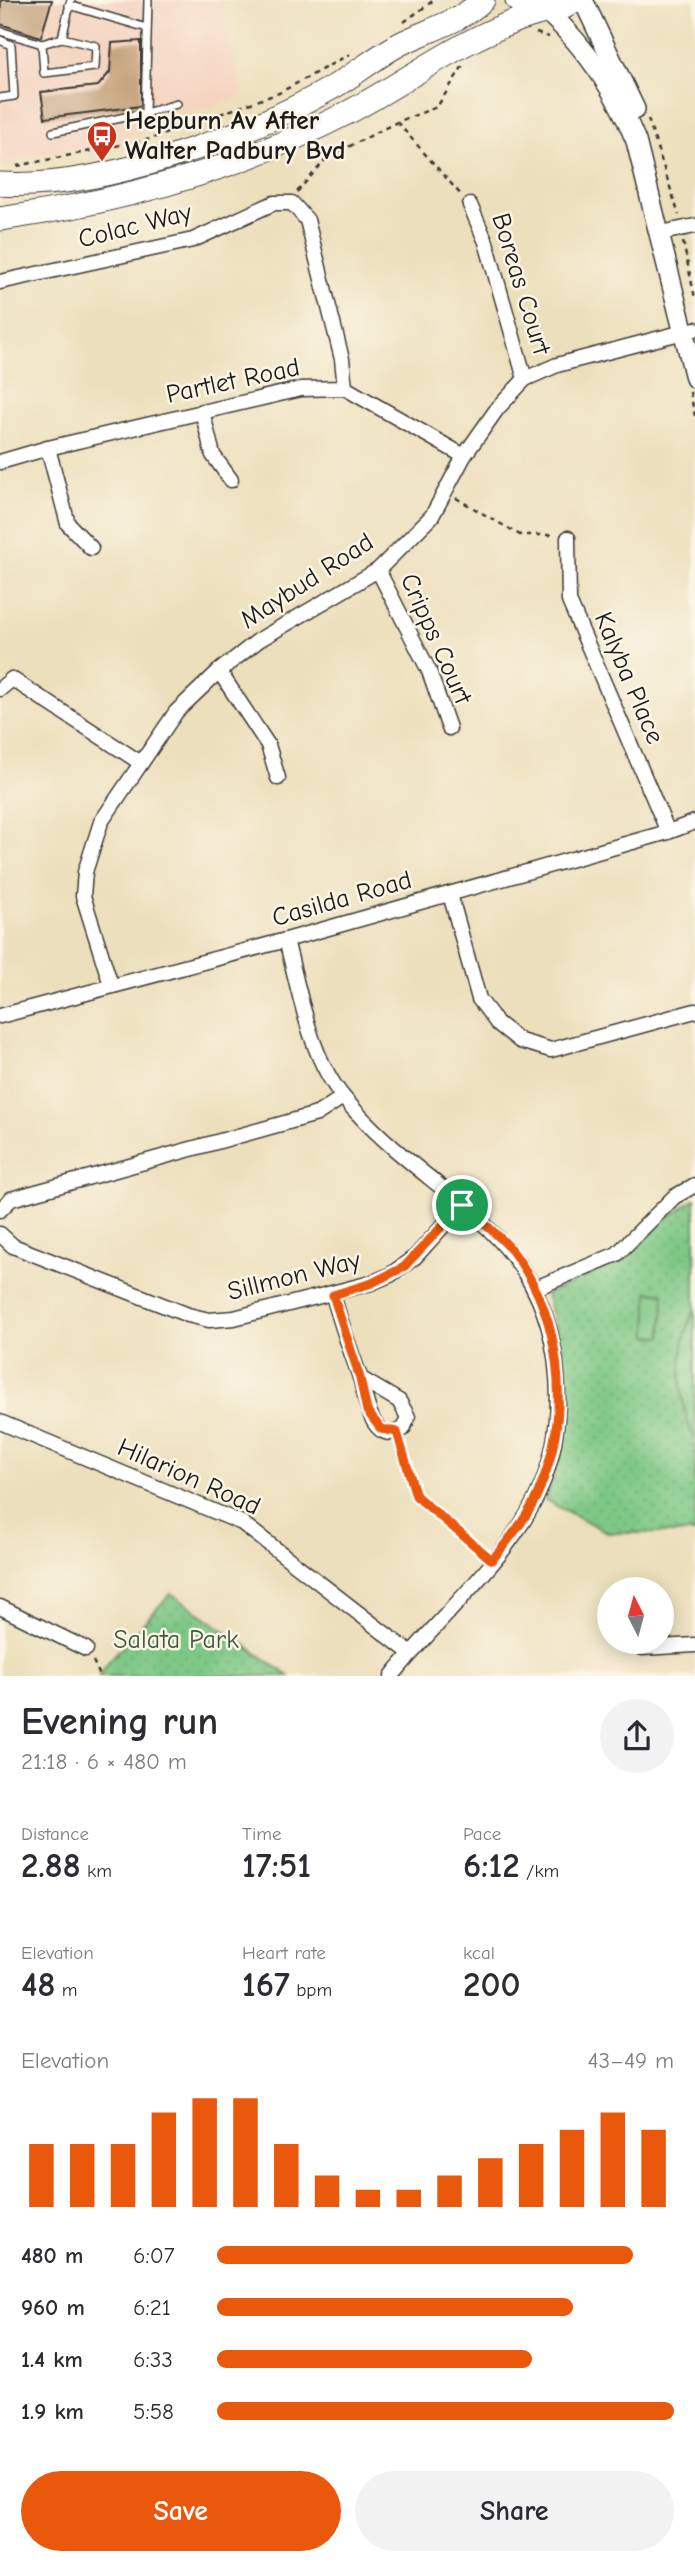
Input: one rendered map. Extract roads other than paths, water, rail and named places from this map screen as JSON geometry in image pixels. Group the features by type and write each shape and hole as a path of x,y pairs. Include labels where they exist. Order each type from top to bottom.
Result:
{"main road":[{"path":"7,175 36,186 99,174 211,142 316,96 398,45 450,23 483,0"},
{"path":"517,0 582,45 621,104 678,230"},
{"path":"0,219 129,194 228,164 348,112 489,30 541,19 561,10 574,0"},
{"path":"583,0 643,128 678,230 695,378"}],"street":[{"name":"Colac Way","path":"0,282 193,240 274,203 292,203 307,220 342,359 345,388"},
{"name":"Boreas Court","path":"470,205 486,242 525,379"},
{"name":"Maybud Road","path":"111,985 83,897 85,872 101,822 176,712 219,671 259,640 378,570 432,516 464,456 497,409 525,379 557,365 691,331"},
{"name":"Partlet Road","path":"0,462 48,448 301,389 345,388"},
{"path":"345,388 464,456"},
{"path":"202,411 213,455 231,481"},
{"path":"48,448 68,524 91,548"},
{"name":"Kalyba Place","path":"568,538 569,601 668,832"},
{"name":"Cripps Court","path":"378,570 429,671 449,728"},
{"path":"219,671 268,745 278,778"},
{"path":"0,689 12,679 141,763"},
{"name":"Casilda Road","path":"0,1016 286,940 668,832 695,822"},
{"path":"450,894 479,999 497,1023 520,1041 551,1050 695,1011"},
{"path":"286,940 310,1031 343,1097 369,1125 508,1246 536,1288 556,1356 558,1415 540,1489 516,1530 392,1676"},
{"path":"1,1206 29,1194 317,1114 343,1097"},
{"path":"536,1288 617,1254 674,1197 695,1185"},
{"name":"Sillmon Way","path":"0,1235 25,1251 188,1315 209,1320 234,1318 372,1283 404,1267 462,1205"},
{"path":"333,1295 372,1421 389,1433 397,1432 407,1423 405,1409 389,1394 360,1378"},
{"name":"Hilarion Road","path":"0,1423 242,1522 410,1653"},
{"path":"0,1607 86,1649"},
{"path":"674,1647 695,1646"}],"lane":[{"path":"145,113 148,0"},
{"path":"62,38 70,2 147,28"},
{"path":"0,31 42,44 62,38 96,46 95,67 44,74 42,44"},
{"path":"0,40 11,45 14,96 0,98"},
{"path":"53,132 177,104"}],"place":[{"name":"Hepburn Av After Walter Padbury Bvd","path":"102,163"}],"park label":[{"name":"Salata Park","path":"176,1640"}]}
